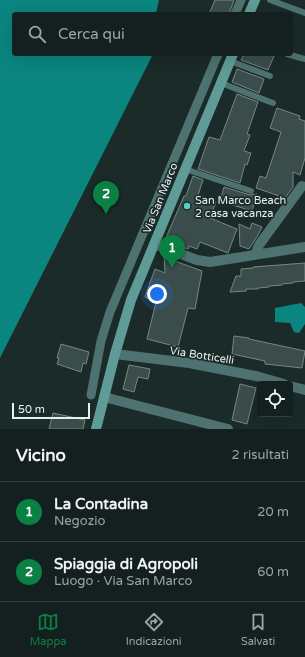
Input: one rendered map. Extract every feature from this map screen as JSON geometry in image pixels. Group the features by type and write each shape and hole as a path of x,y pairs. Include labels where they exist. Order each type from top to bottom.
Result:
{"main road":[{"path":"250,12 256,0"},
{"name":"Via San Marco","path":"96,429 115,354 131,300 231,57"}],"street":[{"path":"236,12 241,0"},
{"path":"91,395 101,341 110,312 217,56"},
{"path":"255,255 259,245 302,186"},
{"path":"154,244 197,260 210,262 305,247"},
{"name":"Via Botticelli","path":"115,354 189,363 256,376 274,381"},
{"path":"293,387 305,390"},
{"path":"104,397 228,429"}],"lane":[{"path":"270,0 305,13"},
{"path":"293,56 305,59"},
{"path":"231,57 270,76"},
{"path":"221,83 273,103"},
{"path":"184,169 251,191"}],"water":[{"path":"0,0 159,0 156,12 12,12 12,56 152,56 0,358"},
{"path":"301,303 305,307 305,324 299,333 294,332 290,323 275,322 275,308"}],"building":[{"path":"215,0 234,0 230,12 210,12"},
{"path":"243,56 274,56 268,70 241,60"},
{"path":"237,69 264,79 259,93 232,82"},
{"path":"237,94 258,102 247,134 250,135 244,151 251,153 247,165 245,164 240,183 198,169 209,137 220,140"},
{"path":"277,108 300,116 299,119 305,121 305,158 300,175 293,172 293,187 285,198 256,188 260,176 266,178 281,132 270,128"},
{"path":"193,176 203,180 198,195 216,202 210,218 237,229 228,253 200,242 197,249 189,246 188,249 165,240 184,196 186,196"},
{"path":"224,187 250,195 257,194 252,211 220,201"},
{"path":"252,223 262,227 249,249 240,246 239,224 250,229"},
{"path":"164,257 202,271 195,309 188,308 178,347 147,339 156,302 145,297 155,269 165,273"},
{"path":"305,263 305,281 258,289 246,289 246,291 230,292 236,276 241,276 241,269"},
{"path":"234,336 305,351 302,368 265,364 265,361 232,354"},
{"path":"61,344 89,352 86,364 83,363 81,372 57,364"},
{"path":"129,365 150,369 148,379 138,377 134,392 123,389"},
{"path":"240,384 256,388 247,424 232,420"},
{"path":"53,413 85,420 83,429 49,429"}],"place":[{"name":"San Marco Beach 2 casa vacanza","path":"187,206"},
{"name":"Spiaggia di Agropoli","path":"106,214"},
{"name":"La Contadina","path":"172,268"}]}
